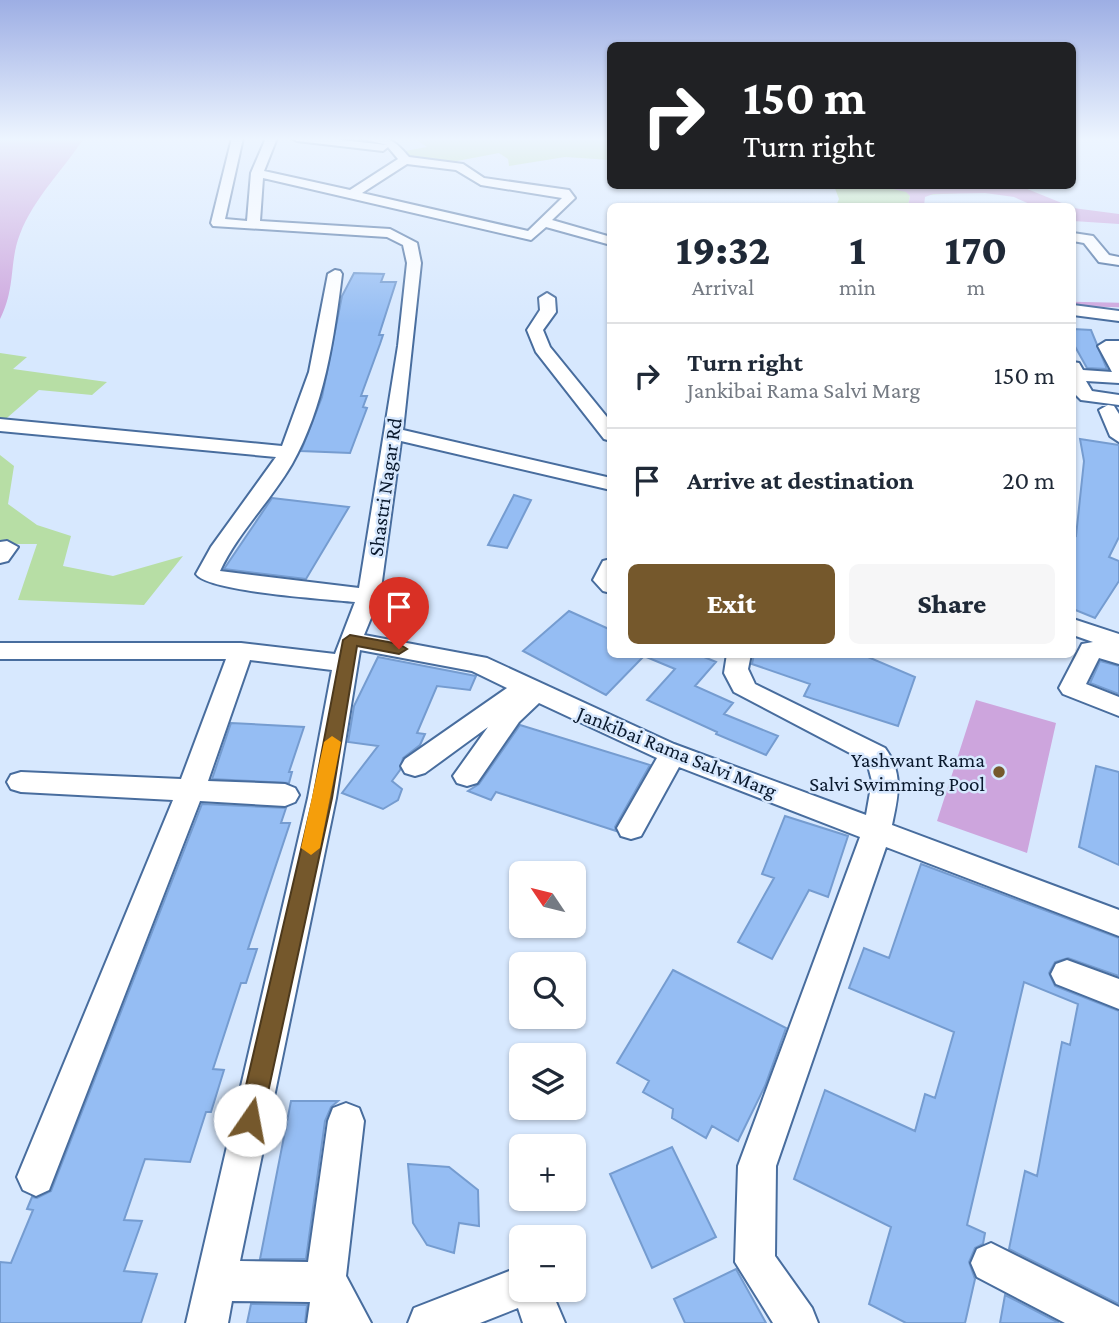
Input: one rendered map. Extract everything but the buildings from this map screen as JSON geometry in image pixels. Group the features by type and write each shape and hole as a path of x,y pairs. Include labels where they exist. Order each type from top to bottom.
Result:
{"street":[{"path":"223,200 218,223 253,225 255,200"},
{"path":"377,200 538,238 543,222 567,200"},
{"path":"543,222 607,240"},
{"name":"Shastri Nagar Rd","path":"207,1323 323,798 348,651 369,596 406,346 414,263 410,243 390,233 253,225"},
{"path":"1076,237 1088,239 1104,259 1119,261"},
{"path":"335,274 325,342 289,452 209,568 208,576 369,596"},
{"path":"547,298 548,312 540,318 535,330 542,348 607,430"},
{"path":"1076,310 1119,316"},
{"path":"1108,342 1119,370"},
{"path":"1076,371 1119,378"},
{"path":"1076,377 1080,390 1087,396 1115,407"},
{"path":"1076,408 1115,407"},
{"path":"1115,407 1119,436"},
{"path":"0,425 289,452"},
{"path":"393,433 607,483"},
{"path":"1076,628 1119,642"},
{"path":"1119,656 1091,650 1072,688 1119,707"},
{"name":"Jankibai Rama Salvi Marg","path":"0,651 348,651 478,664 673,754 1119,923"},
{"path":"36,1177 191,789 241,651"},
{"path":"737,658 734,667 737,679 746,690 876,755 884,764 887,774 877,830 757,1166 755,1262 797,1323"},
{"path":"415,766 531,690"},
{"path":"467,776 531,690"},
{"path":"631,828 673,754"},
{"path":"21,782 285,795"},
{"path":"1067,974 1119,994"},
{"path":"334,1306 346,1121"},
{"path":"991,1263 1108,1323"},
{"path":"216,1281 317,1282 334,1306"},
{"path":"429,1323 509,1291"},
{"path":"536,1302 544,1323"}],"green space":[{"path":"839,200 909,200 909,203 837,203"},
{"path":"0,353 27,357 13,369 107,382 92,395 39,390 0,424"},
{"path":"0,455 14,466 8,504 37,525 71,536 63,566 113,576 183,556 144,605 18,600 37,544 0,544"}],"shaded area":[{"path":"0,200 39,200 20,234 8,296 0,319"},
{"path":"909,200 925,200 924,203 909,203"},
{"path":"1020,200 1054,200 1062,203 1027,203"},
{"path":"1076,208 1119,214 1119,224 1076,221"},
{"name":"Yashwant Rama Salvi Swimming Pool","path":"976,700 1056,723 1027,853 937,821"}],"waterway":[{"path":"1076,304 1119,305"}],"slow traffic":[{"path":"311,848 332,742"}],"place":[{"name":"Yashwant Rama Salvi Swimming Pool","path":"999,772"}],"route":[{"path":"250,1120 323,798 350,640 399,649"}]}
